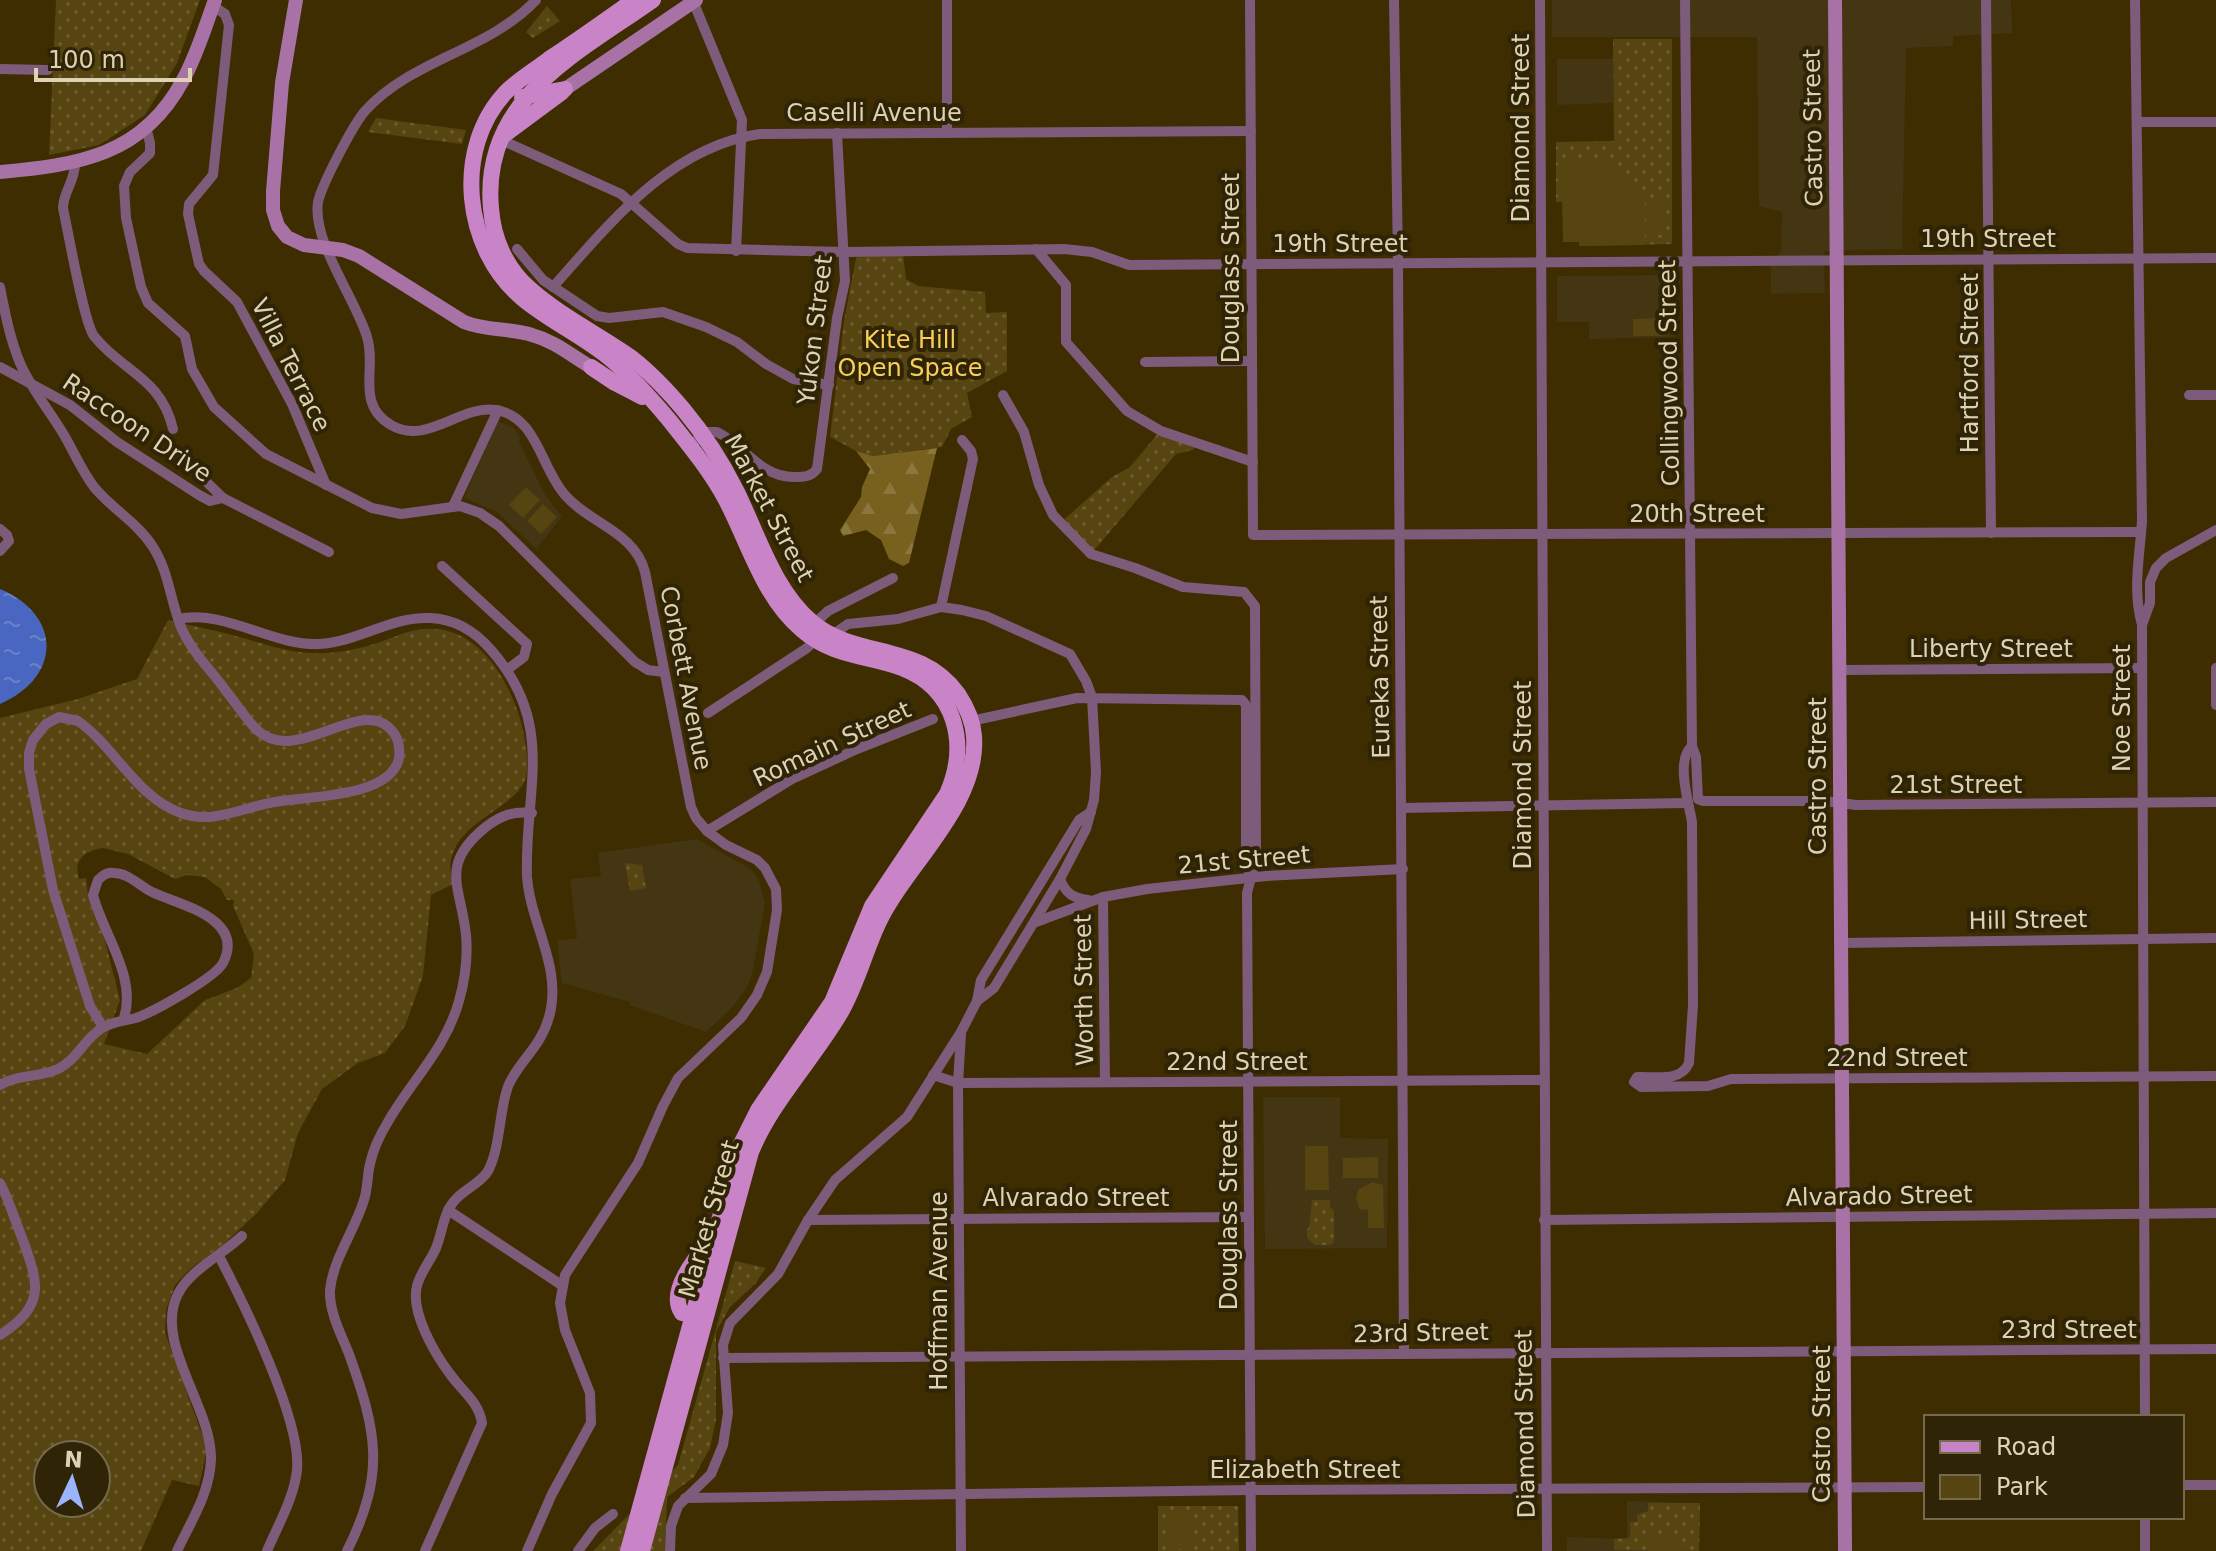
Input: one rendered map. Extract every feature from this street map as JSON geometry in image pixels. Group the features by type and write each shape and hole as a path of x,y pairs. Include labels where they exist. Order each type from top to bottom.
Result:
{"main road":[{"name":"Market Street","path":"634,0 524,77 504,94 486,123 474,160 473,199 476,224 484,248 496,270 523,299 600,351 623,360 660,409 696,440 731,480 784,590 814,632 850,656 898,667 925,682 943,701 953,719 958,738 957,764 942,803 872,906 832,1002 745,1134 734,1161 713,1238 690,1264 679,1292 679,1309 699,1314"},
{"name":"Market Street","path":"653,0 552,72 526,96 499,139 490,187 492,222 508,264 530,289 664,388 696,440"},
{"path":"474,160 485,147 505,109 526,96 565,89"},
{"path":"499,139 565,89"},
{"path":"498,243 517,249"},
{"path":"591,367 660,409"},
{"name":"Market Street","path":"628,1551 699,1314 756,1140 843,1008 883,913 959,800 969,778 973,757 971,721 956,691 942,676 924,663 904,655 814,632"},
{"name":"Market Street","path":"642,1551 699,1314"}],"street":[{"path":"296,0 281,92 273,210 278,226 287,237 304,245 343,250 359,256 464,322 543,339 566,349 591,367 607,372 623,360"},
{"path":"453,506 498,410 479,411 415,431 402,430 382,418 369,398 369,342 328,249 320,225 319,202 355,125 365,111 398,81 502,29 536,0"},
{"path":"947,0 947,133"},
{"name":"Douglass Street","path":"1250,0 1253,535"},
{"name":"Eureka Street","path":"1394,0 1403,869 1404,1353"},
{"name":"Diamond Street","path":"1540,0 1547,1551"},
{"name":"Collingwood Street","path":"1685,0 1692,746 1696,757 1698,799"},
{"name":"Castro Street","path":"1835,0 1845,1551"},
{"name":"Hartford Street","path":"1986,0 1991,533"},
{"name":"Noe Street","path":"2135,0 2141,532 2135,573 2136,603 2142,625 2145,1415"},
{"path":"565,89 694,1 742,120 736,251"},
{"path":"0,172 75,163 119,147 146,127 165,109 183,80 214,3"},
{"name":"Villa Terrace","path":"214,3 225,14 229,29 213,175 188,207 199,264 237,302 292,404 326,485"},
{"path":"0,69 48,70"},
{"path":"2138,122 2216,122"},
{"path":"146,127 150,153 130,172 124,186 126,218 145,298 185,336 192,369 219,413 261,451 387,513 401,514 453,506 473,510 493,521 635,662 648,670 664,672"},
{"name":"Caselli Avenue","path":"553,287 632,201 685,162 742,136 1251,131"},
{"name":"Yukon Street","path":"696,440 711,431 723,435 767,472 777,476 806,477 815,473 819,465 845,281 837,133"},
{"name":"19th Street","path":"499,139 632,201 683,247 736,251 1064,249 1092,252 1129,265 2216,258"},
{"path":"75,163 75,175 63,200 63,208 91,333 155,393 169,412 173,429"},
{"path":"517,249 536,273 553,287 603,317 657,311 706,327 737,342 793,379 829,385"},
{"path":"1036,249 1066,285 1066,342 1127,411 1161,431 1253,462"},
{"path":"0,287 12,339 30,383 93,486 135,525 153,547 166,573 178,619 189,643 252,724 275,741 290,742 352,722 372,720 383,724 395,735 399,747 398,762 387,777 374,785 261,804 201,818 165,806 78,721 59,717 46,724 33,740 29,761 44,844 53,890 90,1006 103,1027"},
{"path":"1145,362 1252,361"},
{"name":"Raccoon Drive","path":"0,367 70,405 117,442 199,495 210,501 223,498"},
{"name":"Douglass Street","path":"1003,395 1024,432 1039,485 1053,515 1091,554 1183,587 1244,592 1255,606 1256,859 1247,893 1251,1551"},
{"path":"2189,395 2216,395"},
{"name":"Corbett Avenue","path":"498,410 524,424 558,487 570,501 625,539 639,555 645,572 691,807 707,831"},
{"path":"941,607 973,459 962,440"},
{"path":"180,456 223,498 329,552"},
{"path":"0,529 9,541 0,551"},
{"path":"2142,625 2150,603 2150,582 2156,568 2166,558 2216,530"},
{"name":"20th Street","path":"1253,535 2141,532"},
{"path":"442,566 527,644 524,657 508,669"},
{"path":"708,713 807,648 828,611 893,578"},
{"path":"832,635 848,624 898,619 941,607 986,616 1070,654 1092,697 1096,772 1086,829 1036,922 994,988 977,1001"},
{"path":"178,619 202,617 299,642 321,644 408,620 433,618 452,622 472,631 508,669 528,722 533,746 528,879 551,969 553,990 550,1014 539,1042 509,1084 501,1129 488,1173 455,1200 448,1210 437,1245 417,1286 416,1303 427,1337 450,1374 480,1409 482,1423 425,1551"},
{"name":"Liberty Street","path":"1840,670 2142,668"},
{"path":"2216,668 2216,705"},
{"path":"971,721 1092,697"},
{"name":"Douglass Street","path":"1092,697 1242,700 1246,705 1246,860 1250,878"},
{"name":"Romain Street","path":"707,831 792,779 933,719"},
{"name":"Collingwood Street","path":"1683,1073 1689,1063 1693,1005 1692,822 1686,803 1685,757 1692,746"},
{"name":"21st Street","path":"1698,799 1825,801 1856,805 2216,802"},
{"path":"1402,808 1686,803"},
{"path":"670,1551 671,1526 678,1506 711,1474 723,1445 728,1413 723,1345 730,1323 778,1274 835,1180 907,1117 961,1032 977,1001 981,980 1079,820 1091,812"},
{"path":"347,1551 368,1499 373,1478 374,1444 367,1404 332,1310 330,1295 333,1278 364,1202 370,1164 379,1138 437,1052 457,1008 465,973 466,948 466,932 456,888 459,859 473,839 496,820 510,813 532,813"},
{"path":"527,1551 552,1494 591,1423 590,1393 565,1330 560,1303 569,1266 638,1163 678,1078 741,1018 757,995 767,972 777,910 773,880 757,860 726,845 707,831"},
{"name":"21st Street","path":"1036,922 1091,900 1147,889 1250,878 1403,869"},
{"path":"0,1085 15,1078 50,1073 60,1068 77,1054 92,1034 103,1027 124,1018 135,1018 207,980 222,965 227,947 222,929 209,916 154,893 122,874 110,873 96,882 93,895 126,987 128,1003 124,1018"},
{"path":"1060,879 1065,890 1074,898 1091,900"},
{"name":"Worth Street","path":"1103,897 1105,1082"},
{"name":"Hill Street","path":"1841,943 2216,938"},
{"name":"Hoffman Avenue","path":"961,1032 958,1083 961,1551"},
{"name":"22nd Street","path":"1683,1073 1672,1077 1637,1077 1634,1082 1641,1087 1708,1086 1731,1079 2216,1076"},
{"name":"22nd Street","path":"933,1075 958,1083 1543,1080"},
{"path":"0,1183 33,1269 36,1287 27,1315 0,1335"},
{"path":"448,1210 563,1286"},
{"name":"Alvarado Street","path":"1544,1220 2216,1213"},
{"name":"Alvarado Street","path":"808,1220 1249,1217"},
{"path":"177,1551 206,1489 211,1456 206,1426 174,1338 171,1317 177,1295 185,1282 242,1236"},
{"path":"219,1256 266,1358 289,1420 296,1450 293,1487 267,1551"},
{"name":"23rd Street","path":"723,1358 2216,1349"},
{"path":"2184,1485 2216,1485"},
{"name":"Elizabeth Street","path":"685,1498 1251,1490 1924,1487"},
{"path":"578,1551 595,1528 613,1514"},
{"path":"2145,1519 2145,1551"}],"shaded area":[{"path":"1552,0 2011,0 2012,33 1953,36 1953,46 1906,48 1902,249 1824,251 1825,293 1771,294 1771,266 1781,250 1782,212 1759,206 1757,37 1552,37"},
{"path":"1557,59 1613,59 1613,103 1557,105"},
{"path":"1674,275 1674,337 1589,339 1589,322 1557,322 1557,276"},
{"path":"498,421 514,428 520,437 519,442 544,493 562,517 536,549 497,512 464,498"},
{"path":"697,839 751,869 759,881 765,903 752,975 730,1010 706,1032 630,1005 630,1002 562,983 557,941 577,938 570,879 601,876 598,853"},
{"path":"1263,1097 1340,1097 1340,1138 1388,1139 1387,1248 1265,1249"},
{"path":"1627,1501 1700,1503 1699,1551 1567,1551 1567,1537 1627,1539"}],"green space":[{"path":"56,0 200,0 177,63 145,115 99,145 49,155"},
{"path":"547,6 560,21 533,38 526,32"},
{"path":"1613,39 1672,39 1672,244 1579,246 1579,242 1563,242 1563,202 1556,202 1556,142 1614,141"},
{"path":"376,118 466,130 462,144 368,132"},
{"path":"1561,162 1611,162 1645,191 1645,245 1579,246 1579,242 1563,242"},
{"path":"1649,199 1666,199 1666,235 1649,235"},
{"name":"Kite Hill Open Space","path":"903,254 906,279 918,286 985,292 986,313 1007,312 1007,371 967,393 972,417 951,429 942,447 873,456 830,437 844,321 856,258 861,255"},
{"path":"1665,318 1665,336 1633,336 1633,319"},
{"path":"1160,431 1195,445 1193,450 1176,454 1091,554 1059,524 1112,477 1130,467"},
{"path":"937,448 909,563 903,566 889,559 881,540 866,530 843,536 840,530 861,497 870,469 856,451 873,456"},
{"path":"526,487 540,500 523,518 509,505"},
{"path":"543,504 557,517 541,534 527,521"},
{"path":"168,620 311,653 353,650 424,629 448,631 469,640 487,656 502,677 522,725 527,771 524,783 516,794 478,822 457,845 450,863 453,884 431,895 423,976 405,1026 385,1053 358,1063 322,1089 298,1133 285,1180 257,1213 175,1285 166,1310 165,1333 207,1448 199,1486 172,1480 141,1551 0,1551 0,718 78,699 137,679","holes":["104,848 128,854 175,879 187,875 205,877 221,889 227,900 234,900 233,906 254,954 251,978 237,988 205,1000 147,1054 104,1044 120,1000 104,937 88,895 86,878 79,879 78,872 79,861 91,851"]},
{"path":"625,863 642,865 646,888 630,891"},
{"path":"1305,1146 1328,1146 1329,1190 1305,1190"},
{"path":"1378,1157 1378,1178 1343,1178 1343,1158"},
{"path":"1372,1182 1383,1185 1384,1228 1368,1228 1368,1210 1359,1209 1356,1197 1359,1189"},
{"path":"1312,1200 1330,1200 1330,1207 1334,1210 1334,1242 1331,1245 1315,1245 1307,1238"},
{"path":"735,1261 766,1268 755,1284 730,1307 716,1332 716,1420 710,1448 694,1477 667,1497 665,1551 593,1551 678,1465"},
{"path":"1648,1503 1700,1503 1699,1551 1614,1550 1614,1539 1630,1538 1630,1522 1637,1522 1637,1515 1648,1511"},
{"path":"1158,1506 1238,1506 1239,1551 1158,1551"},
{"path":"1169,1512 1193,1512 1193,1549 1169,1549"},
{"path":"1648,1535 1681,1535 1681,1551 1648,1551"}],"water":[{"path":"0,589 20,600 35,614 44,630 46,646 44,663 35,678 0,704"}]}
